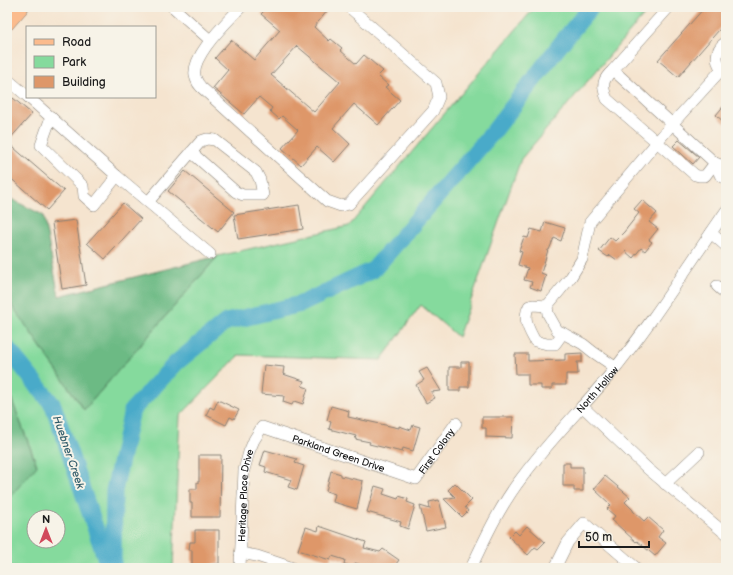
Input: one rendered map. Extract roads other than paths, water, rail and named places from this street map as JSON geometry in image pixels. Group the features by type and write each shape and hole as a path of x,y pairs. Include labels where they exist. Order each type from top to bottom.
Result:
{"main road":[{"path":"7,23 21,7"}],"street":[{"path":"173,7 210,40"},
{"path":"240,7 210,40 199,57 195,68 195,78 201,87 327,201 341,206 349,204 433,111 439,97 436,83 349,7"},
{"path":"669,7 606,77 604,92 607,99 695,175 705,176 721,165"},
{"path":"615,367 583,344 557,330 548,314 547,306 571,276 582,259 590,222 673,123 724,70 718,63 717,53 719,48 726,42"},
{"path":"613,70 721,165"},
{"path":"7,79 26,95"},
{"path":"29,98 117,176 210,254"},
{"path":"51,117 41,145 83,186 84,196 94,205 117,176"},
{"path":"148,202 191,152 201,141 208,138 215,140 256,172 260,180 263,195 243,195 236,192 191,152"},
{"path":"721,165 720,175 726,179"},
{"name":"North Hollow","path":"471,568 490,529 511,493 538,457 615,367 667,298 726,212"},
{"path":"711,233 726,246"},
{"path":"718,286 726,294"},
{"path":"547,306 533,305 529,306 526,311 527,325 535,341 555,344 563,333"},
{"path":"582,406 648,469 726,534"},
{"name":"First Colony","path":"416,479 456,423"},
{"name":"Parkland Green Drive","path":"262,426 416,479"},
{"name":"Heritage Place Drive","path":"240,568 244,470 248,452 262,426"},
{"path":"665,484 699,452"},
{"path":"555,568 568,542 584,522 636,568"},
{"path":"240,553 257,556 293,568"}],"waterway":[{"path":"113,568 114,491 132,410 176,363 226,322 301,304 373,270 494,131 591,7"},
{"name":"Huebner Creek","path":"7,348 53,405 109,568"}]}
